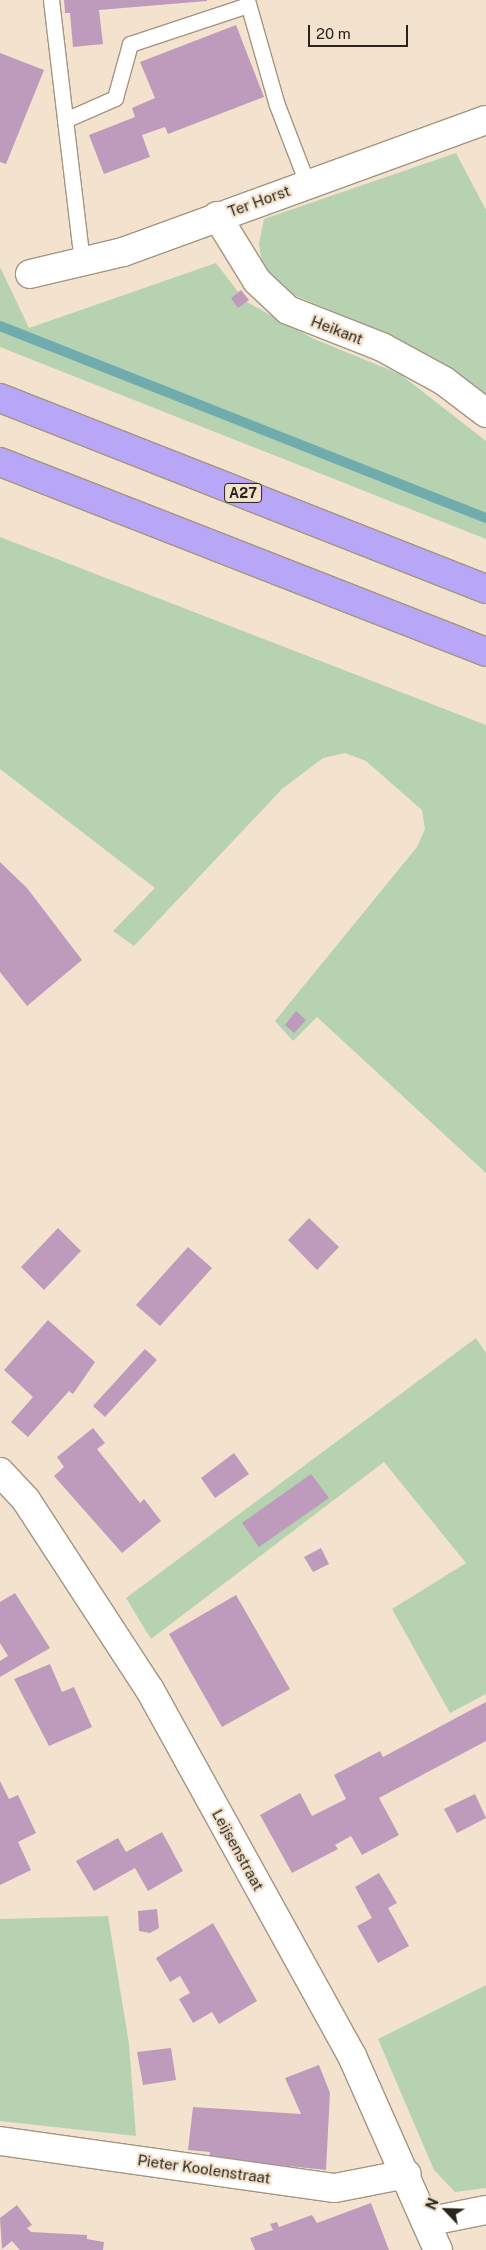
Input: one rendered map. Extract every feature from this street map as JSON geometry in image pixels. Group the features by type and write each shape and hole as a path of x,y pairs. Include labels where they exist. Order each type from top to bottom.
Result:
{"highway":[{"name":"A27","path":"0,398 486,589"},
{"path":"0,462 486,652"},
{"path":"0,469 46,480"}],"street":[{"name":"Ter Horst","path":"30,274 123,252 307,183 486,120"},
{"name":"Heikant","path":"217,216 257,281 288,310 382,347 444,381 486,413"},
{"name":"Leijsenstraat","path":"0,1472 26,1500 150,1690 352,2056 407,2174 438,2250"},
{"name":"Pieter Koolenstraat","path":"0,2141 335,2188 407,2174"},
{"path":"426,2222 486,2210"}],"lane":[{"path":"51,0 82,262"},
{"path":"65,120 115,98 130,44 248,3 277,105 307,183"}],"green space":[{"path":"456,153 486,210 486,403 401,341 276,287 263,269 259,244 264,219"},
{"path":"216,263 245,301 314,339 400,374 486,441 486,539 0,347 0,267 29,328"},
{"path":"0,537 486,725 486,1173 317,1017 293,1041 275,1021 417,847 425,829 422,810 366,761 345,753 323,758 282,789 134,946 113,931 155,888 0,769"},
{"path":"476,1338 486,1353 486,1694 450,1713 392,1609 466,1563 384,1462 151,1639 126,1598"},
{"path":"108,1916 129,2044 136,2136 0,2121 0,1919"},
{"path":"486,1985 486,2188 455,2192 434,2170 378,2039"}],"building":[{"path":"64,0 207,1 99,10 103,44 73,47 70,13 65,13"},
{"path":"236,25 264,97 168,134 165,127 142,135 150,157 104,174 89,135 135,117 132,108 155,98 140,62"},
{"path":"0,53 44,70 6,164 0,162"},
{"path":"241,290 249,300 238,308 231,298"},
{"path":"0,862 27,888 82,960 27,1006 0,972"},
{"path":"296,1011 306,1020 294,1033 285,1025"},
{"path":"309,1218 339,1247 317,1270 288,1240"},
{"path":"58,1228 81,1251 44,1290 21,1267"},
{"path":"188,1247 212,1268 160,1326 136,1305"},
{"path":"48,1320 95,1362 73,1394 69,1391 28,1437 11,1422 33,1397 4,1370"},
{"path":"145,1349 157,1360 105,1417 93,1406"},
{"path":"93,1428 105,1443 97,1449 140,1503 144,1499 161,1521 122,1553 54,1476 64,1467 57,1457"},
{"path":"234,1453 249,1474 215,1498 201,1478"},
{"path":"311,1474 329,1498 259,1547 242,1523"},
{"path":"321,1548 329,1564 313,1572 304,1557"},
{"path":"15,1593 50,1648 0,1677 0,1661 8,1656 0,1643 0,1602"},
{"path":"236,1595 290,1689 222,1727 169,1634"},
{"path":"50,1664 62,1692 74,1687 92,1727 49,1746 14,1679"},
{"path":"486,1702 486,1741 379,1798 399,1835 362,1855 351,1836 335,1845 338,1849 292,1873 260,1815 300,1793 312,1816 346,1799 334,1775 380,1751 383,1757"},
{"path":"0,1781 9,1799 18,1795 36,1833 18,1842 31,1870 0,1885"},
{"path":"475,1794 486,1818 457,1833 444,1809"},
{"path":"162,1832 183,1871 148,1891 135,1868 94,1891 76,1861 118,1838 126,1852"},
{"path":"379,1873 397,1903 388,1908 409,1946 378,1963 357,1926 372,1918 355,1887"},
{"path":"157,1909 159,1928 150,1933 139,1931 138,1911"},
{"path":"213,1923 257,2001 219,2024 212,2012 193,2023 179,1999 190,1993 180,1976 170,1982 156,1958"},
{"path":"171,2048 176,2080 143,2085 137,2052"},
{"path":"319,2065 330,2093 326,2170 209,2158 210,2152 188,2150 193,2107 301,2114 285,2078"},
{"path":"371,2203 389,2250 255,2250 250,2238 273,2230 270,2224 277,2222 279,2227 312,2215 317,2223"},
{"path":"17,2205 32,2225 27,2228 31,2232 87,2235 87,2239 104,2242 103,2250 20,2250 12,2241 2,2249 0,2218"}],"waterway":[{"path":"0,326 486,518"}]}
